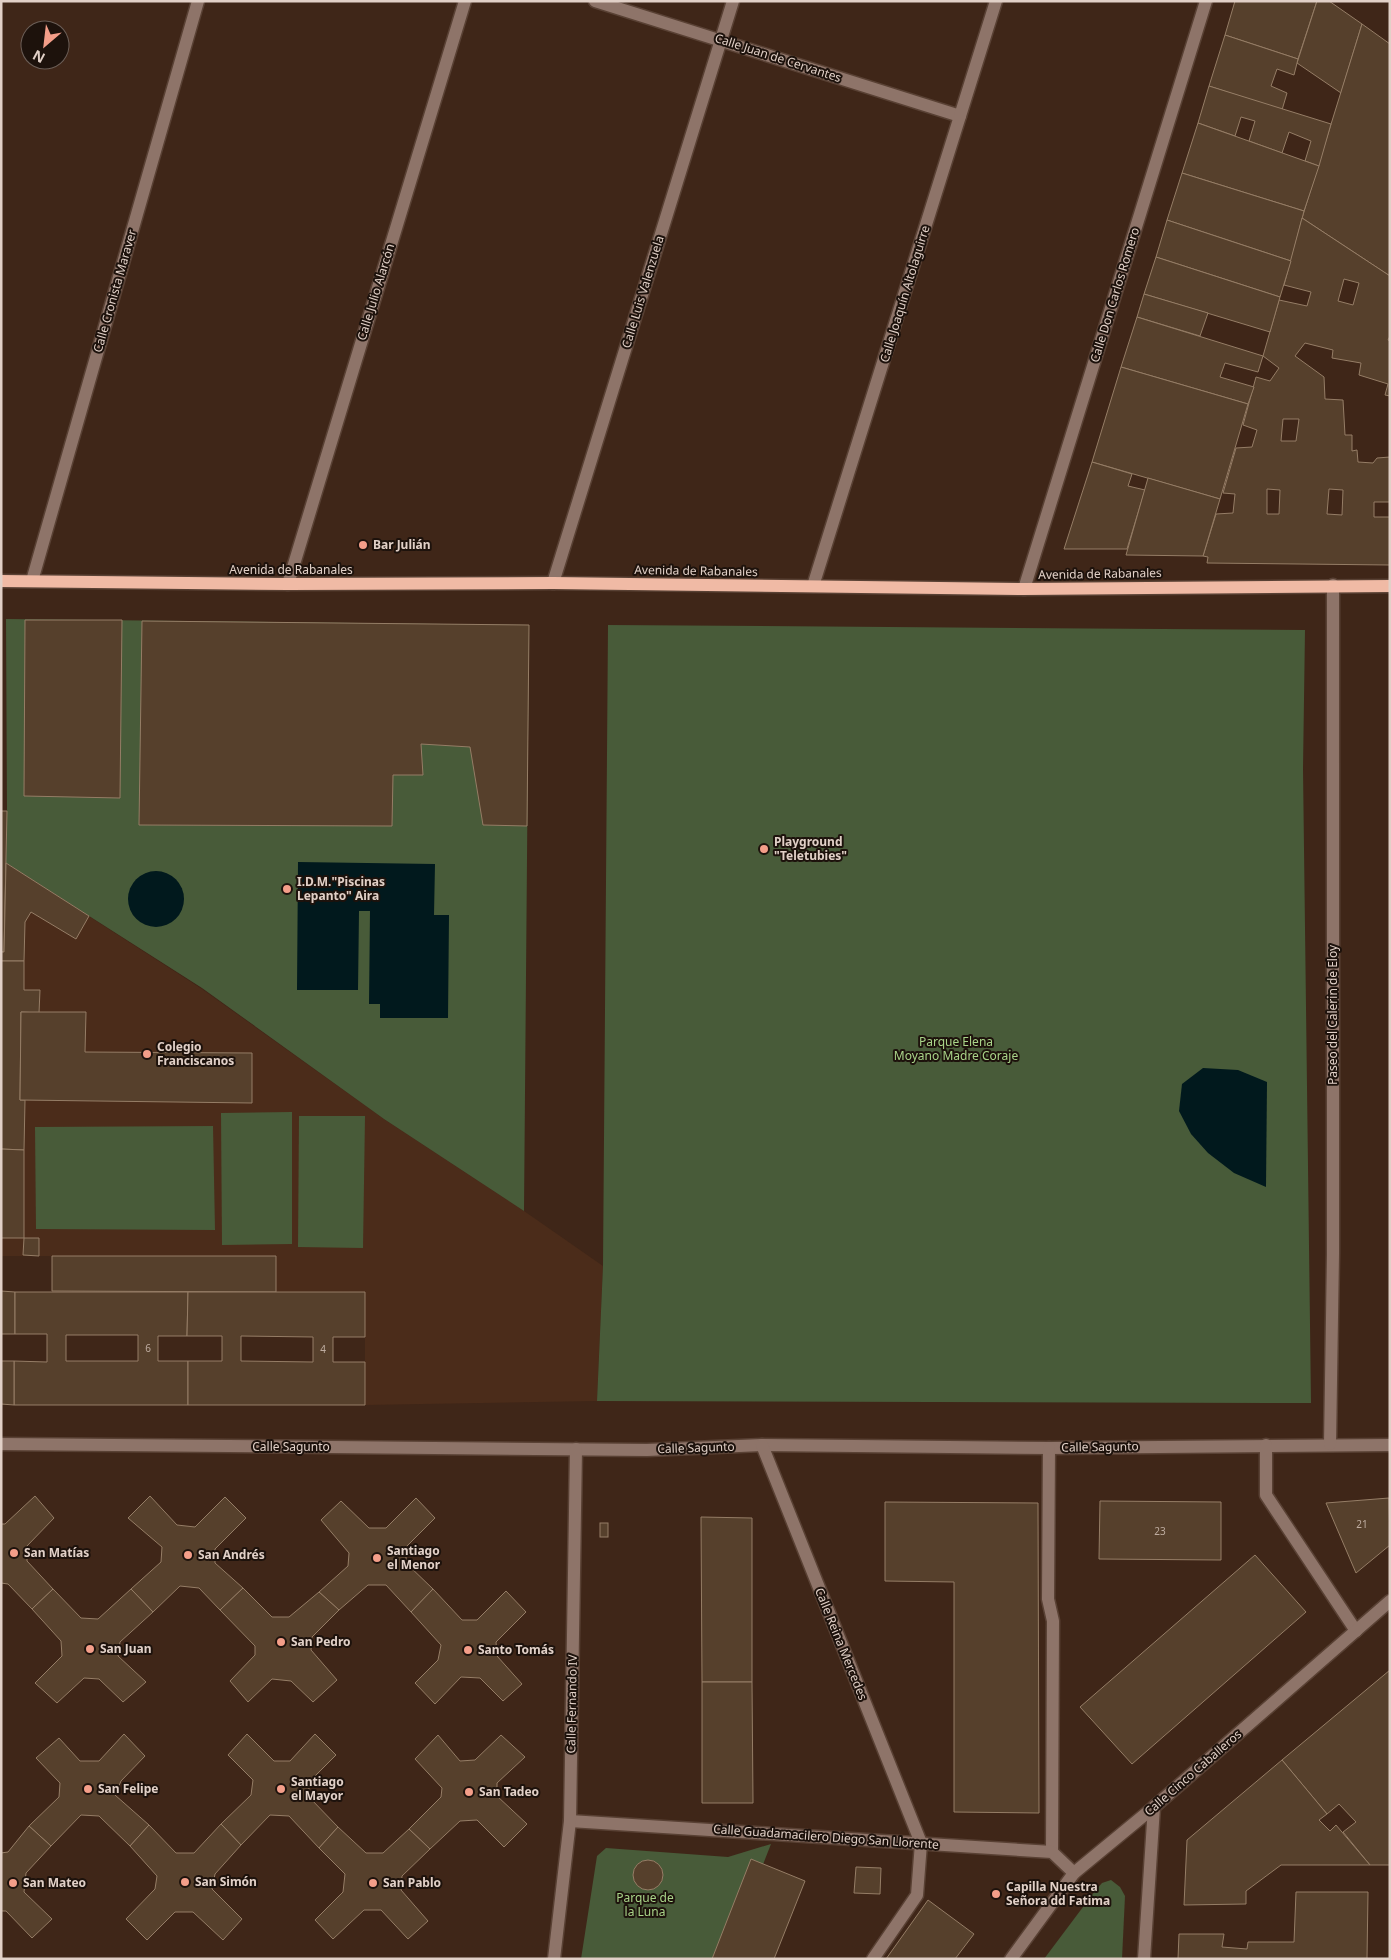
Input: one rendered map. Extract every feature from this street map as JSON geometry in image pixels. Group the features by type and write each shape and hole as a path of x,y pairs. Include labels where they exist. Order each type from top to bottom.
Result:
{"main road":[{"name":"Avenida de Rabanales","path":"1,581 1024,589 1390,586"}],"street":[{"name":"Calle Cronista Maraver","path":"32,581 198,1"},
{"name":"Calle Julio Alarcón","path":"288,584 465,1"},
{"name":"Calle Juan de Cervantes","path":"595,1 960,116"},
{"name":"Calle Luis Valenzuela","path":"553,584 733,1"},
{"name":"Calle Joaquín Altolaguirre","path":"813,586 996,1"},
{"name":"Calle Don Carlos Romero","path":"1024,589 1206,1"},
{"name":"Paseo del Calerin de Eloy","path":"1330,1444 1333,1244 1333,585"},
{"name":"Calle Sagunto","path":"1,1444 647,1450 762,1445 1049,1448 1330,1444 1390,1445"},
{"name":"Calle Reina Mercedes","path":"762,1445 921,1843"},
{"path":"1266,1445 1266,1495 1356,1631"},
{"path":"1049,1448 1048,1599 1053,1621 1052,1852 1074,1873"},
{"name":"Calle Fernando IV","path":"554,1959 570,1821 576,1449"},
{"name":"Calle Cinco Caballeros","path":"1011,1959 1074,1873 1154,1807 1390,1600"},
{"path":"1144,1959 1154,1807"},
{"name":"Calle Guadamacilero Diego San Llorente","path":"570,1821 1052,1852"},
{"path":"873,1959 917,1896 921,1843"}],"shaded area":[{"name":"Colegio Franciscanos","path":"1,811 7,811 6,863 202,989 384,1119 524,1211 603,1266 597,1401 365,1405 365,1292 52,1291 52,1256 1,1256"}],"green space":[{"name":"I.D.M.\"Piscinas Lepanto\" Aira","path":"6,619 529,625 524,1211 384,1119 202,988 6,863"},
{"name":"Parque Elena Moyano Madre Coraje","path":"608,625 1305,630 1303,769 1311,1403 597,1401 603,1266"},
{"path":"292,1112 292,1244 222,1245 221,1113"},
{"path":"299,1116 365,1116 363,1248 298,1247"},
{"path":"213,1126 215,1230 36,1229 35,1127"},
{"name":"Parque de la Luna","path":"771,1844 726,1959 581,1959 597,1856 606,1848 728,1857"},
{"path":"1111,1880 1120,1887 1125,1896 1122,1959 1044,1959 1095,1891 1102,1883"}],"water":[{"path":"298,862 435,864 434,915 449,915 448,1018 380,1018 380,1004 369,1004 370,911 359,911 358,990 297,990"},
{"path":"156,871 171,876 179,884 184,899 179,914 171,922 156,927 141,922 133,914 128,899 133,884 141,876"},
{"path":"1203,1068 1238,1070 1267,1082 1266,1187 1234,1173 1208,1153 1191,1134 1179,1111 1182,1084"}],"building":[{"path":"1235,1 1317,1 1298,59 1225,35"},
{"path":"1317,1 1329,1 1362,24 1341,93 1297,63"},
{"path":"1362,24 1390,44 1390,276 1302,218"},
{"path":"1225,35 1298,59 1294,75 1277,69 1271,86 1287,93 1282,110 1209,86"},
{"path":"1209,86 1331,124 1319,166 1305,161 1311,141 1289,132 1282,153 1249,141 1255,121 1241,117 1235,136 1198,123"},
{"path":"1198,123 1319,166 1304,211 1182,173"},
{"path":"1182,173 1304,211 1291,261 1167,220"},
{"path":"1302,218 1390,276 1390,336 1388,340 1390,341 1390,396 1385,395 1388,384 1359,375 1361,363 1332,358 1333,350 1305,343 1295,356 1324,377 1325,399 1343,400 1345,435 1352,435 1352,451 1357,450 1358,462 1373,463 1377,458 1390,457 1390,502 1374,502 1374,517 1390,517 1390,565 1207,563 1208,557 1203,556 1216,514 1233,513 1235,494 1223,493 1236,448 1252,447 1257,430 1243,425 1256,377 1270,381 1279,368 1263,356 1279,300 1307,306 1311,292 1284,285","holes":["1344,279 1359,283 1353,305 1338,301","1283,419 1299,419 1296,441 1281,441","1267,489 1280,490 1279,514 1267,514","1329,489 1343,490 1342,515 1327,514"]},
{"path":"1167,220 1291,261 1280,297 1156,257"},
{"path":"1156,257 1280,297 1270,332 1144,294"},
{"path":"1144,294 1208,313 1200,336 1137,317"},
{"path":"1137,317 1263,356 1258,372 1225,363 1220,377 1254,387 1248,404 1121,367"},
{"path":"1121,367 1248,404 1220,499 1092,462"},
{"path":"1092,462 1132,474 1128,486 1145,490 1127,549 1064,549"},
{"path":"1148,478 1220,499 1203,556 1126,555"},
{"path":"25,620 122,620 120,798 24,796"},
{"path":"142,621 529,625 527,826 483,825 470,747 421,744 423,775 393,775 392,826 139,825"},
{"path":"1,811 7,811 4,952 1,952"},
{"path":"6,863 89,916 76,939 31,912 25,922 24,961 1,961 1,952 4,952"},
{"path":"1,961 24,961 24,990 40,990 39,1013 21,1012 20,1100 25,1100 24,1150 1,1149"},
{"path":"21,1012 86,1012 85,1052 252,1053 252,1103 20,1100"},
{"path":"1,1149 24,1150 24,1238 1,1238"},
{"path":"24,1238 39,1238 39,1256 23,1255"},
{"path":"52,1256 276,1256 276,1292 52,1291"},
{"path":"1,1291 15,1292 15,1334 1,1334"},
{"path":"15,1292 188,1292 187,1336 158,1336 158,1361 188,1361 188,1405 14,1405 14,1361 47,1362 47,1334 15,1334","holes":["66,1335 138,1335 138,1361 66,1361"]},
{"path":"188,1292 365,1292 365,1337 333,1337 333,1362 365,1362 365,1405 188,1405 188,1361 222,1361 222,1336 187,1336","holes":["241,1336 313,1337 313,1362 241,1361"]},
{"path":"1,1361 14,1361 14,1405 1,1404"},
{"name":"San Matías","path":"35,1496 54,1518 27,1546 27,1561 53,1589 32,1609 8,1584 1,1583 1,1524 5,1524"},
{"name":"San Andrés","path":"150,1496 177,1525 195,1527 225,1497 246,1518 215,1549 215,1563 243,1588 220,1610 199,1588 180,1586 153,1612 131,1589 161,1562 162,1547 128,1518"},
{"name":"Santiago el Menor","path":"416,1498 435,1518 406,1547 406,1563 433,1589 411,1612 386,1585 368,1585 339,1610 319,1592 348,1566 349,1553 321,1520 341,1501 369,1528 386,1528"},
{"path":"1389,1498 1390,1545 1356,1573 1326,1503"},
{"path":"1100,1501 1221,1502 1221,1560 1099,1559"},
{"path":"885,1502 1038,1503 1039,1813 954,1812 954,1582 885,1581"},
{"path":"701,1517 752,1518 752,1682 702,1682"},
{"path":"600,1523 608,1523 608,1537 600,1537"},
{"path":"1255,1555 1306,1612 1132,1764 1080,1707"},
{"name":"San Pedro","path":"243,1588 272,1617 289,1617 319,1592 339,1610 312,1637 311,1650 337,1680 313,1702 291,1681 272,1679 248,1702 230,1681 255,1655 255,1646 220,1610"},
{"name":"San Juan","path":"53,1589 81,1618 98,1619 131,1589 153,1612 120,1642 118,1656 146,1682 123,1702 99,1679 84,1678 57,1703 35,1683 62,1656 61,1641 32,1609"},
{"name":"Santo Tomás","path":"433,1589 462,1620 477,1620 506,1591 526,1612 496,1642 497,1656 522,1684 503,1701 480,1678 461,1677 435,1704 415,1683 438,1660 441,1645 411,1612"},
{"path":"1390,1670 1390,1865 1370,1865 1343,1832 1356,1822 1339,1804 1327,1814 1282,1760"},
{"path":"702,1682 752,1682 753,1803 702,1803"},
{"name":"San Felipe","path":"124,1734 145,1756 121,1781 115,1795 149,1825 130,1846 99,1816 81,1815 51,1846 29,1826 59,1797 60,1783 36,1758 59,1738 80,1761 99,1761"},
{"name":"Santiago el Mayor","path":"247,1734 274,1761 290,1761 315,1734 336,1755 309,1782 309,1797 338,1827 319,1848 289,1816 270,1815 241,1845 221,1824 251,1795 253,1780 228,1755"},
{"name":"San Tadeo","path":"438,1735 460,1761 475,1760 501,1735 525,1757 497,1783 497,1796 527,1824 504,1847 477,1820 460,1821 430,1849 409,1829 441,1797 442,1788 415,1759"},
{"path":"1282,1760 1327,1814 1319,1820 1330,1831 1336,1825 1370,1865 1281,1865 1246,1891 1246,1904 1184,1905 1187,1840"},
{"name":"San Simón","path":"221,1824 241,1845 215,1874 212,1889 242,1919 223,1940 193,1912 175,1912 147,1940 126,1919 155,1889 157,1876 130,1846 149,1825 176,1853 194,1853"},
{"name":"San Mateo","path":"29,1826 51,1846 26,1873 24,1892 52,1919 32,1938 6,1911 1,1911 1,1853 8,1852"},
{"name":"San Pablo","path":"338,1827 366,1853 383,1853 409,1829 430,1849 402,1876 401,1890 428,1921 408,1939 381,1910 364,1910 333,1939 315,1920 343,1892 345,1874 319,1848"},
{"path":"751,1859 805,1881 774,1959 712,1959"},
{"path":"648,1860 659,1864 663,1875 659,1886 648,1890 637,1886 633,1875 637,1864"},
{"path":"856,1867 881,1868 880,1894 854,1893"},
{"path":"1296,1892 1368,1892 1367,1959 1178,1959 1179,1934 1224,1934 1222,1947 1247,1949 1248,1942 1294,1942"},
{"path":"928,1900 974,1934 955,1959 886,1959"}],"place":[{"name":"Bar Julián","path":"363,545"},
{"name":"Playground \"Teletubies\"","path":"764,849"},
{"name":"I.D.M.\"Piscinas Lepanto\" Aira","path":"287,889"},
{"name":"Colegio Franciscanos","path":"147,1054"},
{"name":"San Matías","path":"14,1553"},
{"name":"San Andrés","path":"188,1555"},
{"name":"Santiago el Menor","path":"377,1558"},
{"name":"San Pedro","path":"281,1642"},
{"name":"San Juan","path":"90,1649"},
{"name":"Santo Tomás","path":"468,1650"},
{"name":"San Felipe","path":"88,1789"},
{"name":"Santiago el Mayor","path":"281,1789"},
{"name":"San Tadeo","path":"469,1792"},
{"name":"San Simón","path":"185,1882"},
{"name":"San Mateo","path":"13,1883"},
{"name":"San Pablo","path":"373,1883"},
{"name":"Capilla Nuestra Señora dd Fatima","path":"996,1894"}]}
